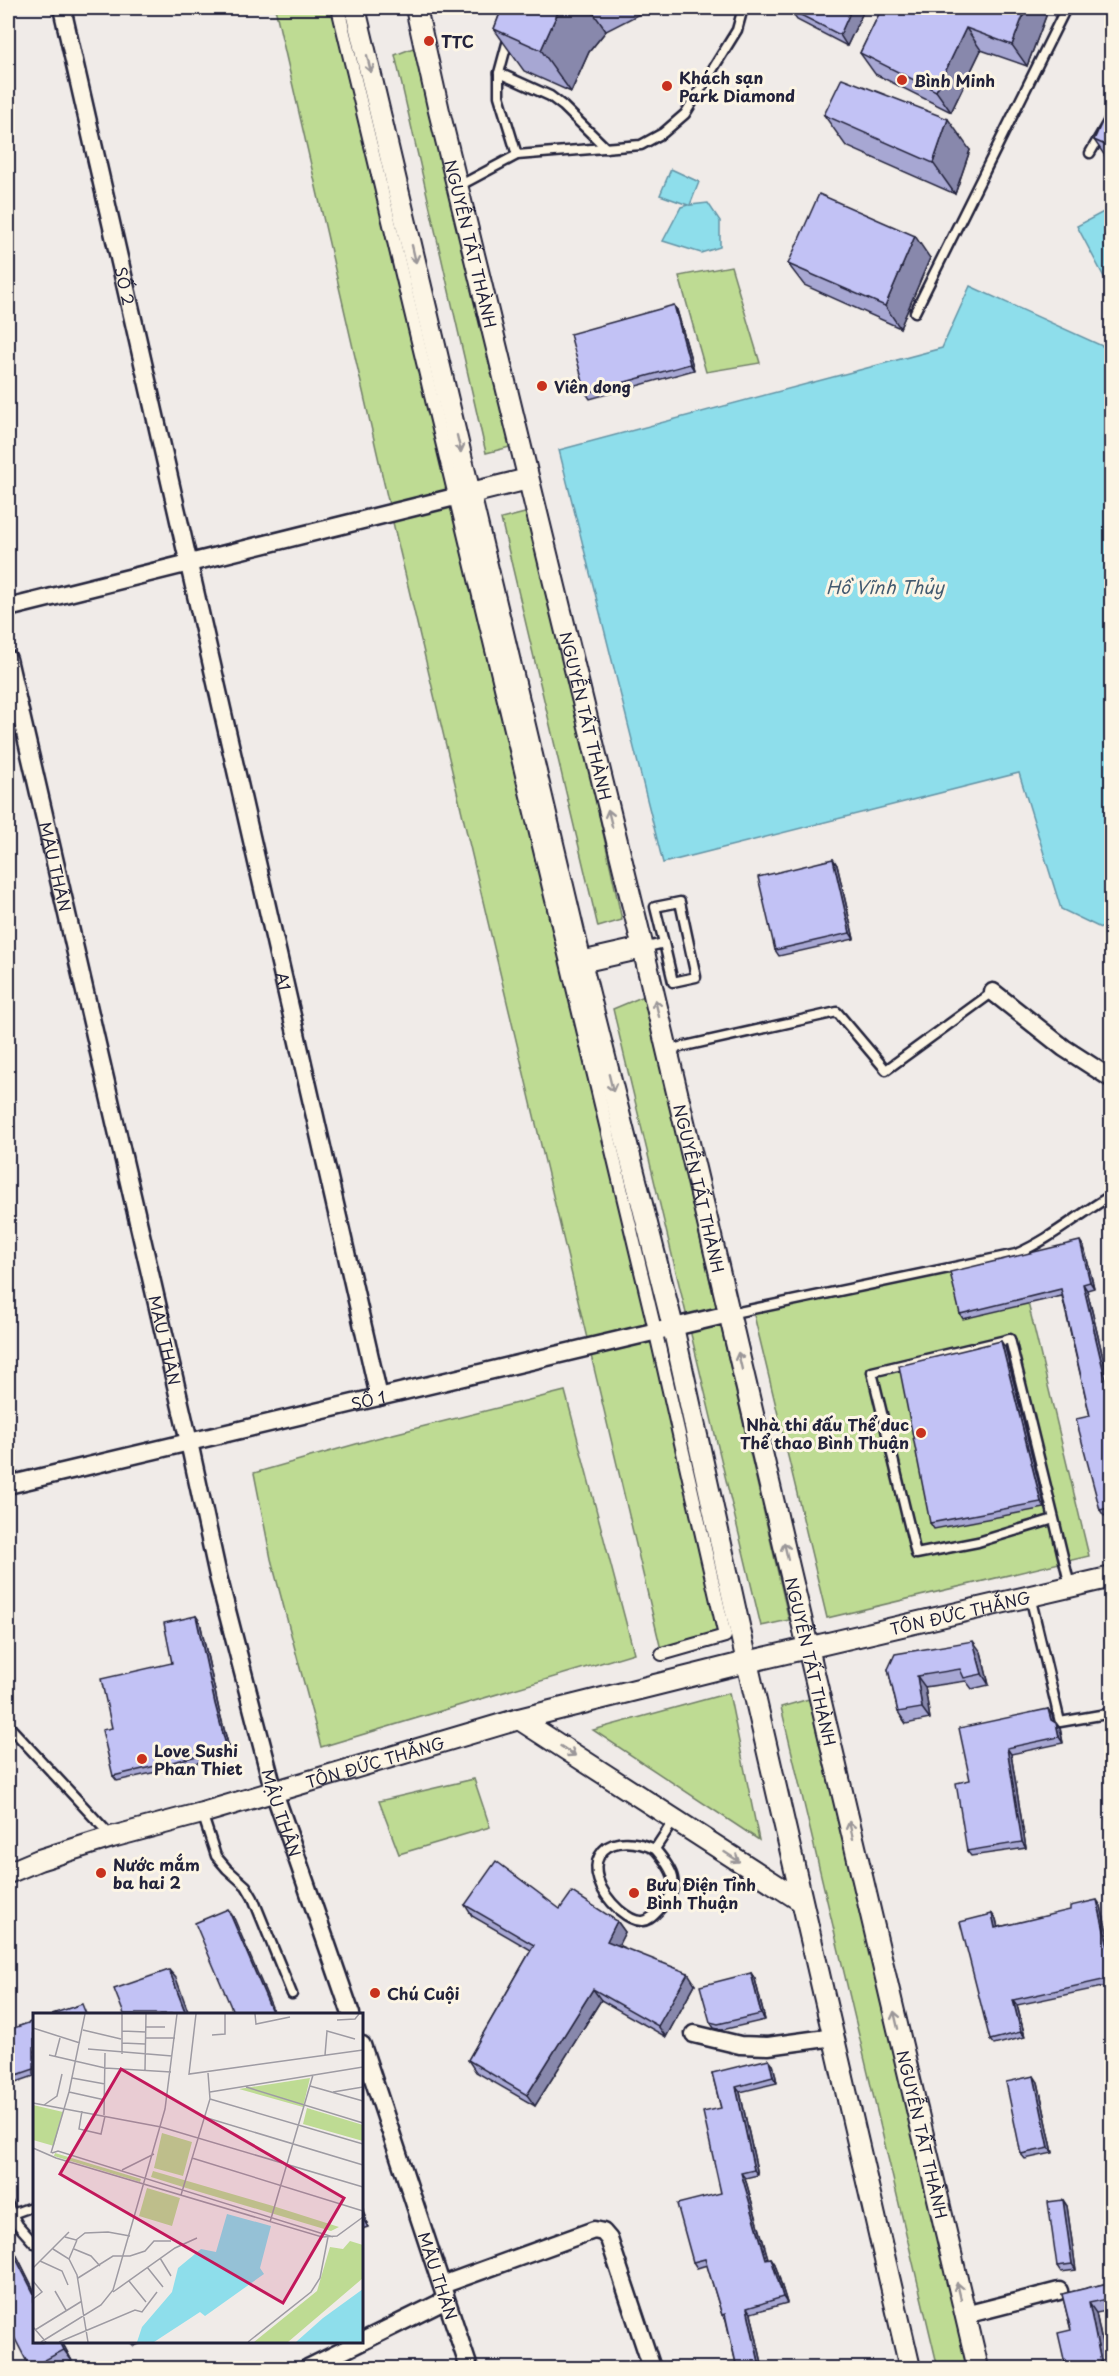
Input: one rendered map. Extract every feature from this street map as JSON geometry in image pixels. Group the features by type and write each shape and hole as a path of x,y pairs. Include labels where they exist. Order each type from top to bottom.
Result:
{"street":[{"name":"SỐ 2","path":"62,8 187,563"},
{"path":"338,8 581,962 664,1329 724,1636 662,1654"},
{"path":"355,8 463,495 664,1329 747,1662 909,2368"},
{"name":"NGUYỄN TẤT THÀNH","path":"416,8 457,188 643,948 978,2368"},
{"path":"8,608 528,479"},
{"name":"A1","path":"187,563 379,1397"},
{"name":"MẬU THÂN","path":"8,659 218,1576 274,1792 351,2013"},
{"path":"581,962 643,948"},
{"path":"993,992 1064,1048 1112,1079"},
{"name":"SỐ 1","path":"8,1485 729,1314"},
{"name":"TÔN ĐỨC THẮNG","path":"8,1873 39,1860 112,1837 202,1813 519,1719 747,1662 1112,1577"},
{"path":"519,1719 801,1901"},
{"path":"694,2034 740,2045 768,2046 834,2037"},
{"name":"MẬU THÂN","path":"363,2049 371,2082 469,2368"},
{"path":"363,2339 444,2293 594,2230 603,2232 609,2239 652,2368"},
{"path":"965,2315 1059,2291"},
{"path":"315,2367 357,2343"}],"lane":[{"path":"457,188 517,155 640,145 663,134 685,114 737,30 743,8"},
{"path":"915,312 1066,8"},
{"path":"513,26 499,73 500,96 517,155"},
{"path":"499,73 549,96 563,106 606,148"},
{"path":"1090,153 1112,115"},
{"path":"680,902 696,977 673,982 664,943 656,908 680,902"},
{"path":"643,948 664,943"},
{"path":"667,1050 837,1012 886,1070 993,992"},
{"path":"729,1314 1016,1254 1050,1237 1071,1219 1112,1195"},
{"path":"1054,1519 978,1542 916,1554 872,1372 1010,1339 1054,1519 1070,1586"},
{"path":"1030,1596 1060,1722 1112,1713"},
{"path":"8,1725 112,1837"},
{"path":"202,1813 216,1856 246,1886 254,1898 291,1994"},
{"path":"655,1849 674,1819"},
{"path":"622,1841 642,1843 655,1849 671,1871 675,1885 672,1895 652,1917 643,1921 632,1919 608,1900 597,1881 596,1862 601,1852 609,1845 622,1841"},
{"path":"8,2205 18,2225 33,2242"},
{"path":"12,2214 33,2206"}],"green space":[{"path":"275,8 338,8 725,1636 662,1654 395,531"},
{"path":"421,45 514,446 486,453 395,55"},
{"path":"731,266 760,363 706,372 679,276"},
{"path":"533,511 622,920 598,927 501,519"},
{"path":"644,996 789,1620 761,1626 613,1009"},
{"name":"Nhà thi đấu Thể dục Thể thao Bình Thuận","path":"1015,1249 1089,1556 827,1618 753,1311"},
{"path":"565,1391 634,1653 321,1747 271,1559 254,1473 377,1438"},
{"path":"729,1693 759,1840 593,1730"},
{"path":"809,1699 969,2368 938,2368 781,1707"},
{"path":"474,1779 490,1827 399,1854 379,1801"}],"water":[{"path":"671,169 699,182 690,205 708,203 720,221 720,247 701,253 663,241 681,207 688,205 660,195"},
{"path":"1111,208 1111,273 1104,277 1077,226"},
{"name":"Hồ Vĩnh Thủy","path":"970,286 1111,350 1111,933 1061,909 1019,773 663,863 559,450 942,348"}],"building":[{"path":"502,8 561,8 541,50 494,29"},
{"path":"790,8 852,8 840,35"},
{"path":"882,8 1026,8 1012,45 966,28 936,91 860,53"},
{"path":"842,78 948,119 933,163 824,115"},
{"path":"1112,100 1112,148 1094,140"},
{"path":"819,194 915,236 885,306 788,264"},
{"path":"674,305 690,364 586,393 570,334"},
{"path":"833,859 850,933 775,950 758,877"},
{"path":"1080,1241 1090,1282 1083,1284 1112,1407 1112,1507 1100,1510 1076,1419 1090,1416 1061,1289 960,1314 950,1272"},
{"path":"1001,1341 1041,1502 930,1523 899,1366"},
{"path":"196,1616 227,1749 113,1776 102,1730 112,1728 101,1679 172,1663 164,1623"},
{"path":"973,1641 982,1674 964,1678 960,1669 917,1676 922,1708 898,1712 888,1669 895,1654"},
{"path":"1048,1709 1051,1720 1056,1723 1059,1737 1007,1748 1022,1842 967,1851 956,1783 970,1780 959,1728"},
{"path":"496,1861 560,1909 572,1892 617,1921 607,1941 688,1973 658,2026 593,1989 527,2095 468,2060 534,1945 465,1905"},
{"path":"1097,1900 1112,1965 1112,1978 1013,2000 1021,2032 990,2040 960,1922 992,1914 995,1928 1070,1910 1070,1906"},
{"path":"228,1909 273,2013 234,2013 195,1923"},
{"path":"169,1970 186,2013 124,2013 114,1989"},
{"path":"751,1973 761,2014 718,2024 710,2022 700,1986"},
{"path":"82,2004 86,2013 55,2013"},
{"path":"33,2021 33,2069 8,2078 8,2030"},
{"path":"769,2059 773,2077 736,2087 754,2170 741,2173 766,2259 771,2258 783,2297 747,2308 760,2367 737,2368 725,2314 722,2315 705,2259 693,2262 677,2204 721,2193 703,2112 721,2108 712,2073"},
{"path":"1034,2076 1049,2148 1021,2154 1006,2082"},
{"path":"1063,2200 1072,2264 1057,2266 1048,2202"},
{"path":"8,2243 33,2292 33,2343 60,2343 64,2350 30,2368 8,2325"},
{"path":"1112,2282 1112,2298 1089,2303 1102,2367 1112,2365 1112,2368 1066,2368 1058,2333 1071,2330 1062,2294"}],"place":[{"name":"TTC","path":"429,41"},
{"name":"Bình Minh","path":"902,80"},
{"name":"Khách sạn Park Diamond","path":"667,86"},
{"name":"Viên dong","path":"542,386"},
{"name":"Nhà thi đấu Thể dục Thể thao Bình Thuận","path":"921,1433"},
{"name":"Love Sushi Phan Thiet","path":"142,1759"},
{"name":"Nước mắm ba hai 2","path":"101,1873"},
{"name":"Bưu Điện Tỉnh Bình Thuận","path":"634,1893"},
{"name":"Chú Cuội","path":"375,1993"}]}
